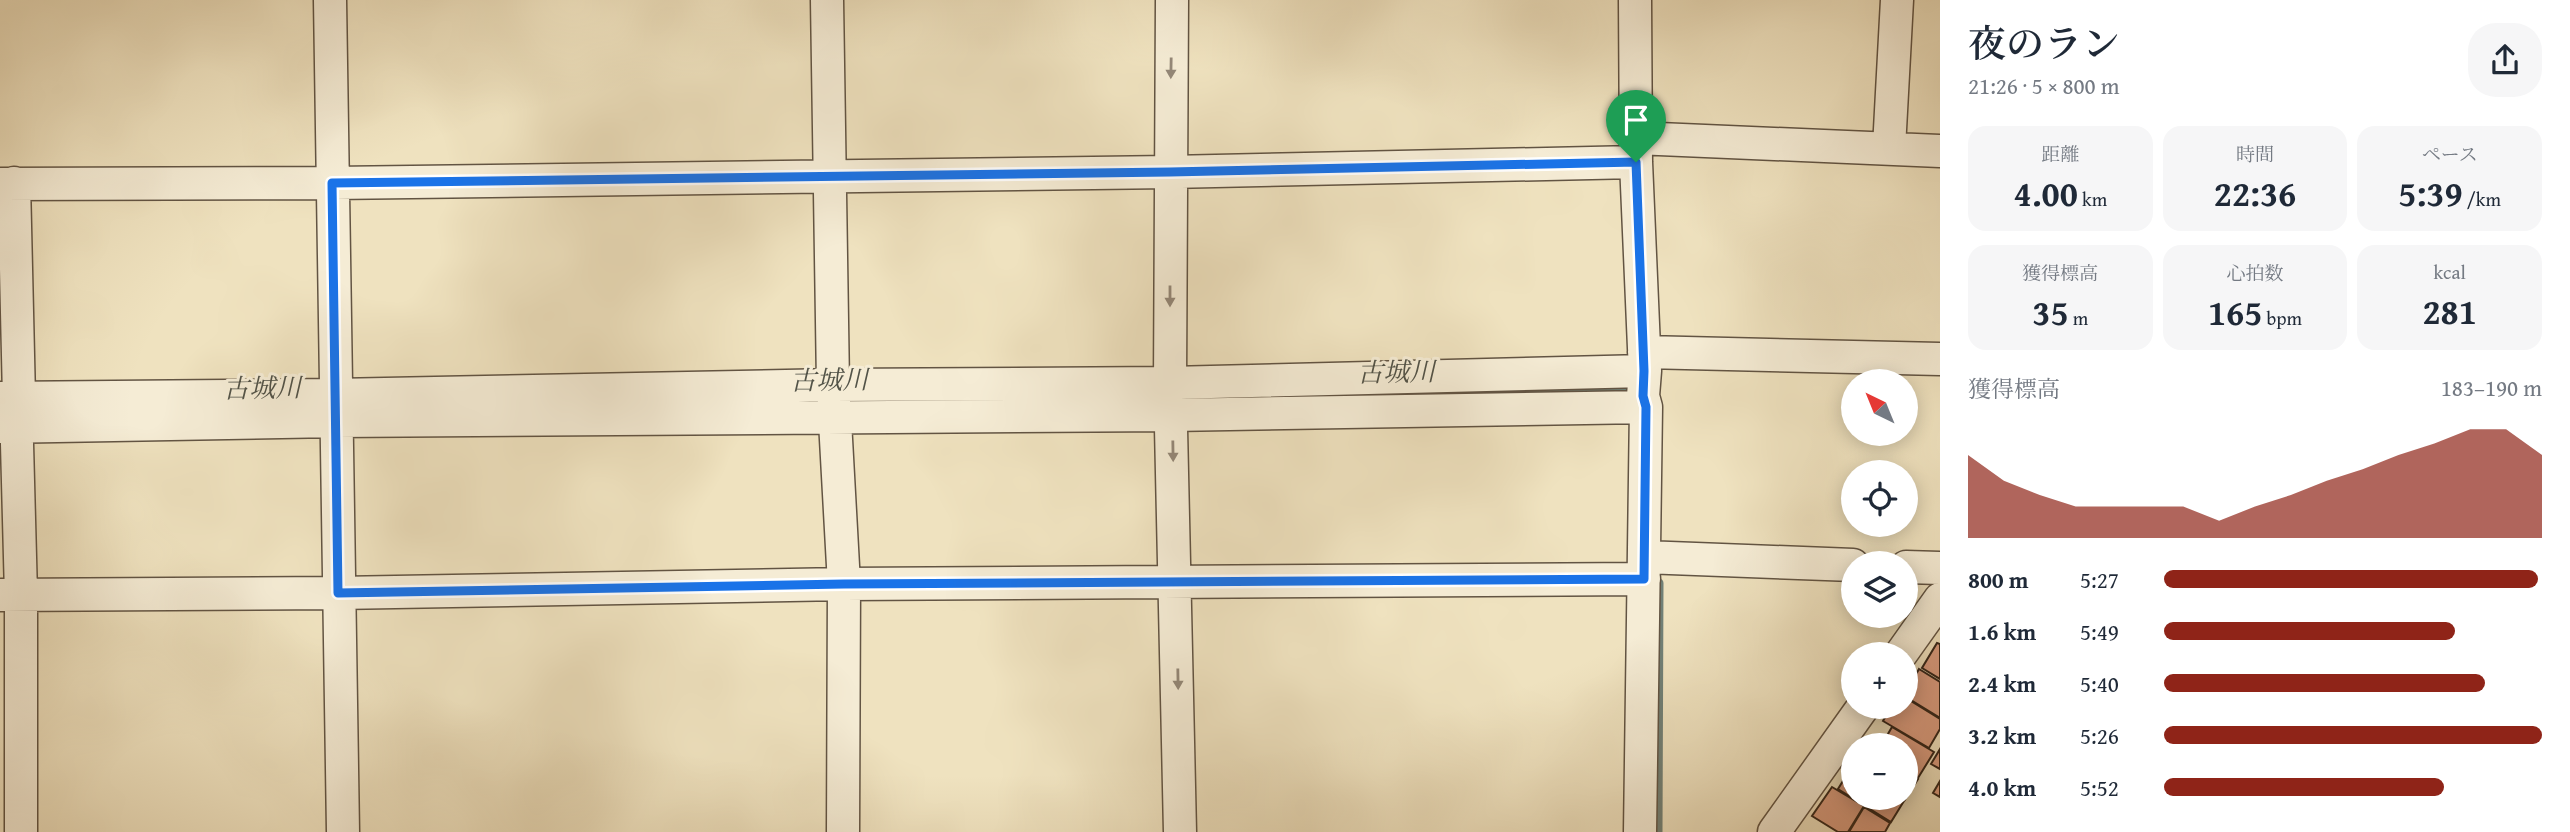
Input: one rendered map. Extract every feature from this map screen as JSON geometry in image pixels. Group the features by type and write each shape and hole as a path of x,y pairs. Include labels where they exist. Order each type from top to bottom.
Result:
{"street":[{"path":"330,0 343,832"},
{"path":"827,0 833,385 844,584 843,832"},
{"path":"1172,0 1170,383 1180,832"},
{"path":"1635,0 1636,150 1644,381 1640,832"},
{"path":"1889,148 1898,0"},
{"path":"21,832 10,595 7,184 332,183 1170,172 1636,150 1889,148 1940,151"},
{"path":"10,410 335,408 836,417 1172,415 1940,359"},
{"path":"335,408 833,385 1644,381"},
{"path":"10,595 1176,582 1644,568 1841,565"},
{"path":"1918,567 1940,568"},
{"path":"1909,642 1940,599"},
{"path":"1774,832 1854,719"}],"building":[{"path":"1937,643 1940,644 1940,679 1922,668"},
{"path":"1918,671 1940,682 1940,718 1918,704"},
{"path":"1918,705 1940,719 1940,729 1929,748 1918,742 1918,733 1903,733 1883,721 1918,719"},
{"path":"1892,727 1902,733 1889,733"},
{"path":"1918,742 1934,752 1918,778"},
{"path":"1940,749 1940,769 1931,764"},
{"path":"1940,781 1940,797 1933,793"},
{"path":"1832,787 1841,792 1841,810 1862,810 1848,832 1838,832 1812,816"},
{"path":"1862,810 1869,810 1890,823 1885,832 1849,832"},
{"path":"1872,810 1898,810 1891,822"}],"waterway":[{"name":"古城川","path":"1335,394 1640,390"},
{"name":"古城川","path":"758,402 912,400"},
{"path":"1658,832 1659,583"}],"route":[{"path":"1636,162 1643,396 1646,407 1644,579 844,584 338,593 332,183 1170,172 1636,162"}]}
